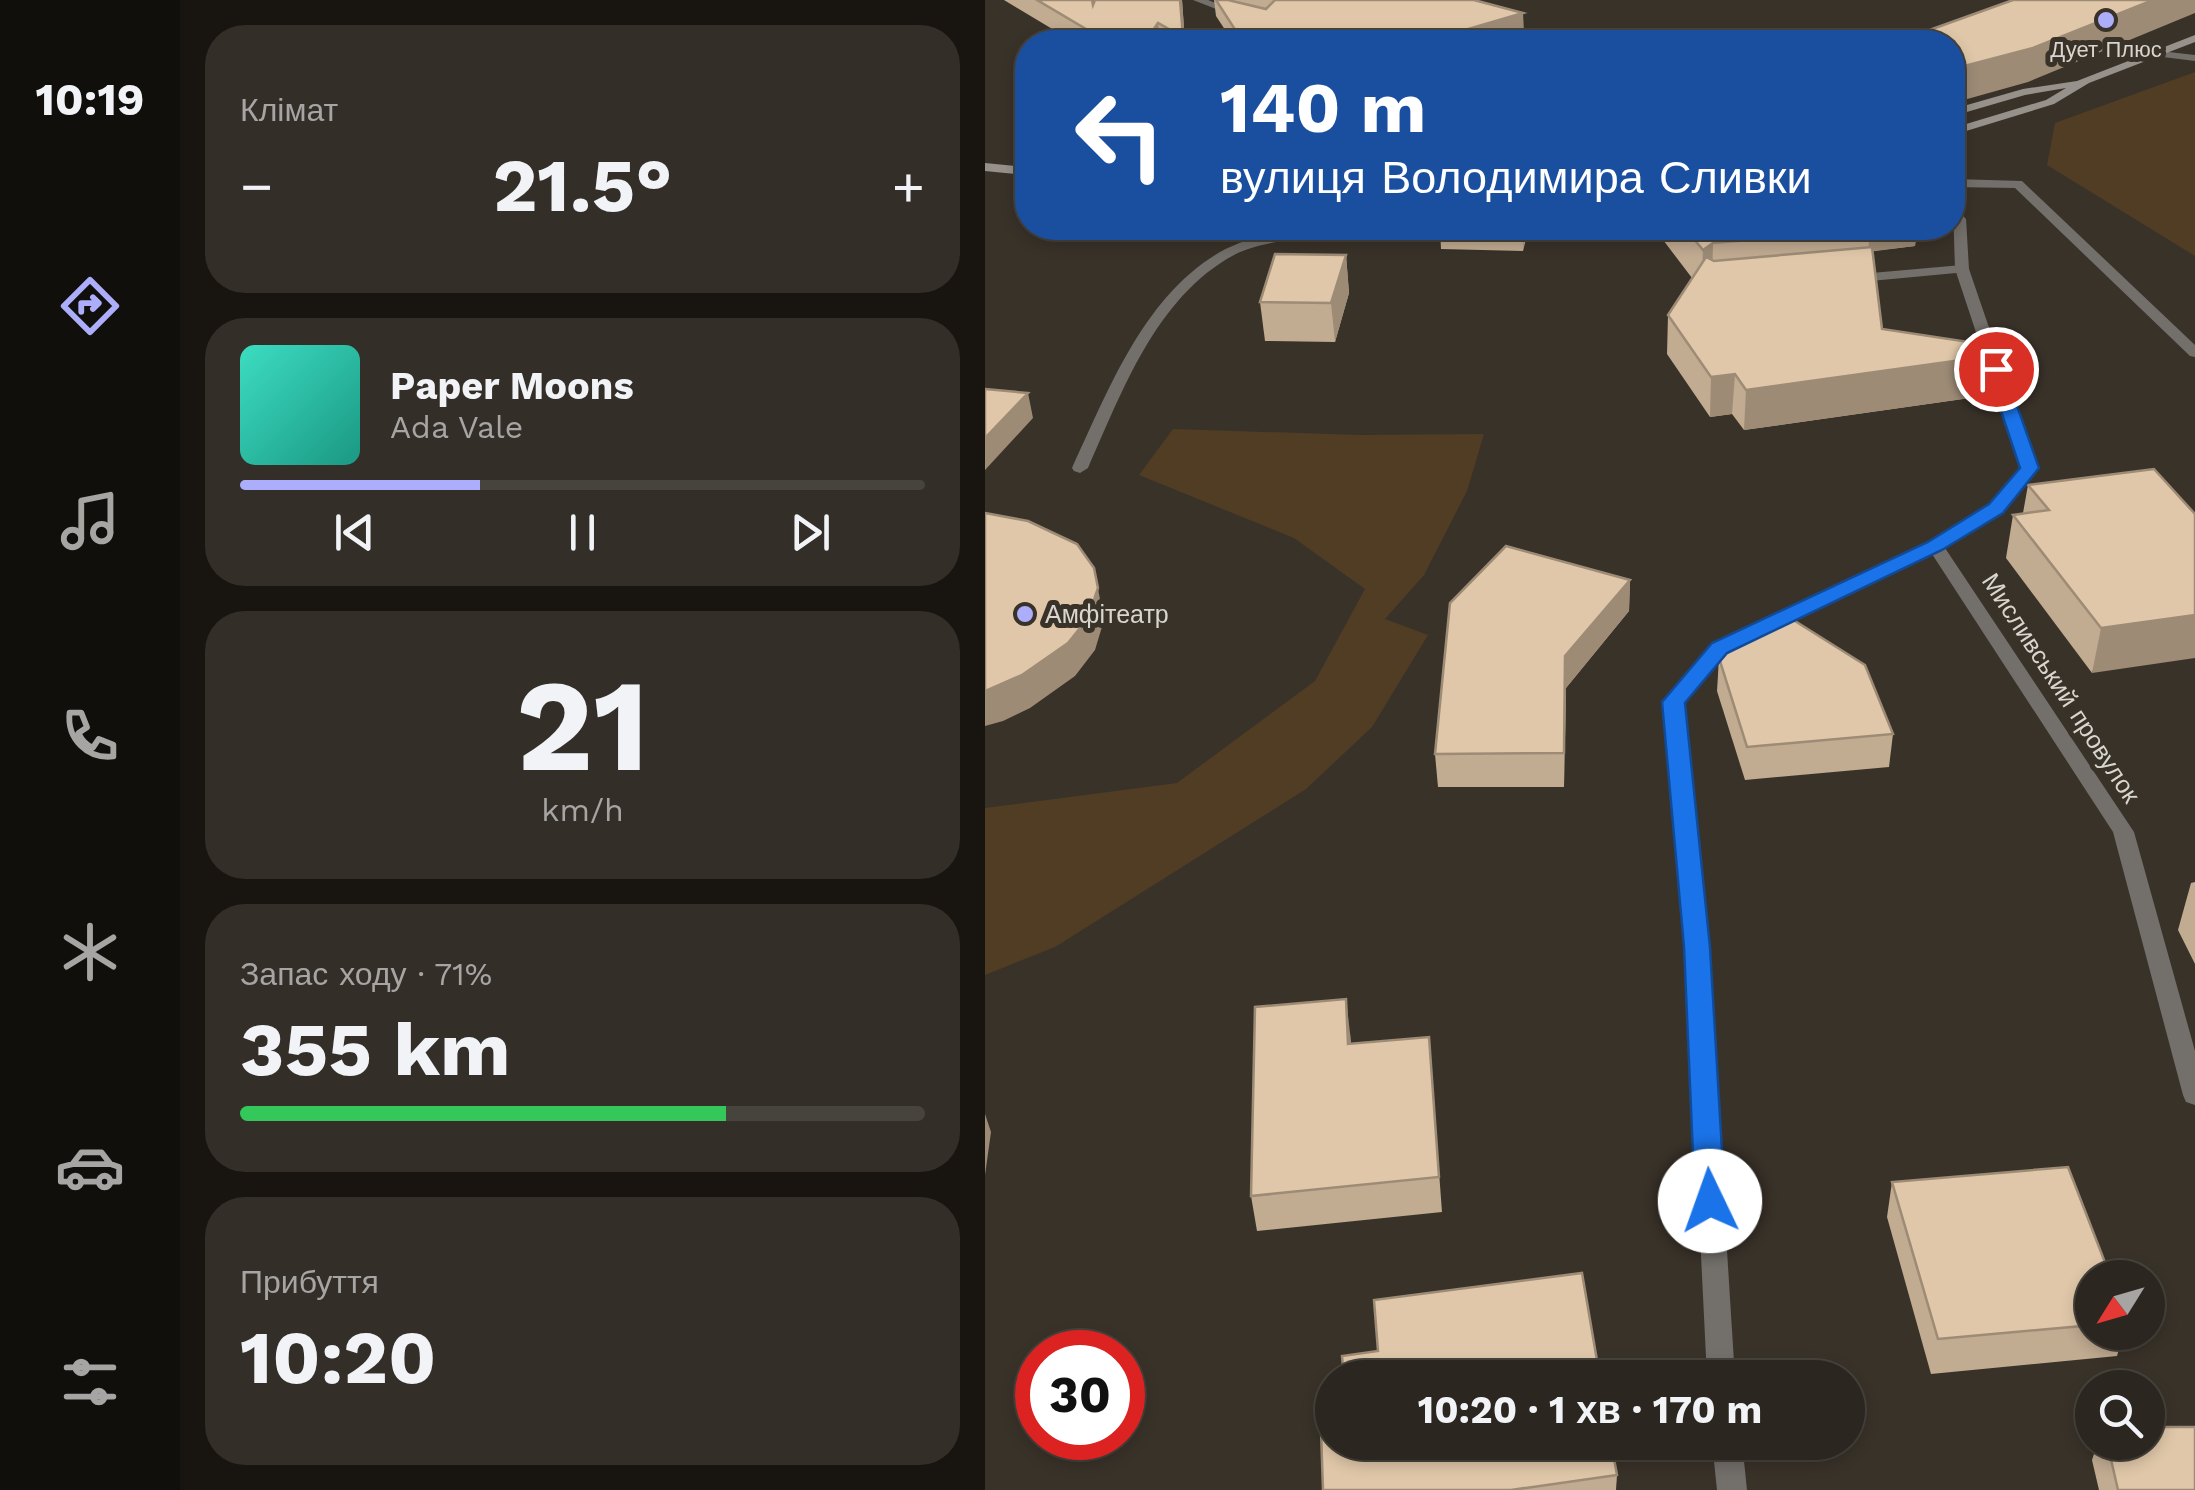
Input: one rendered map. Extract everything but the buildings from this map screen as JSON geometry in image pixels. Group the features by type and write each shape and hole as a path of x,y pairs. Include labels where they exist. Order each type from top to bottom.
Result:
{"street":[{"path":"1198,0 1252,17"},
{"path":"1965,128 2050,102 2085,80 2195,38"},
{"path":"2151,53 2195,58"},
{"path":"1965,109 2023,92 2085,80"},
{"path":"985,167 1015,170"},
{"path":"1965,183 2018,184 2195,353"},
{"path":"1080,468 1135,354 1178,295 1226,254 1270,240"},
{"path":"1720,1360 1697,947 1673,702 1719,648 1935,546 1996,508 2029,468 1962,270 1961,240"},
{"path":"1827,281 1962,270"},
{"name":"Мисливський провулок","path":"1935,546 2123,832 2195,1095"},
{"path":"1728,1460 1731,1490"}],"shaded area":[{"path":"2195,72 2195,256 2047,165 2055,123"},
{"path":"1173,429 1484,434 1467,491 1424,575 1385,619 1428,635 1372,727 1306,789 1055,947 985,975 985,808 1177,783 1315,681 1365,589 1294,538 1139,475"}],"place":[{"name":"Дует Плюс","path":"2106,20"},
{"name":"Амфітеатр","path":"1025,614"}],"route":[{"path":"1710,1201 1697,947 1673,702 1719,648 1935,546 1996,508 2029,468 1996,369"}]}
